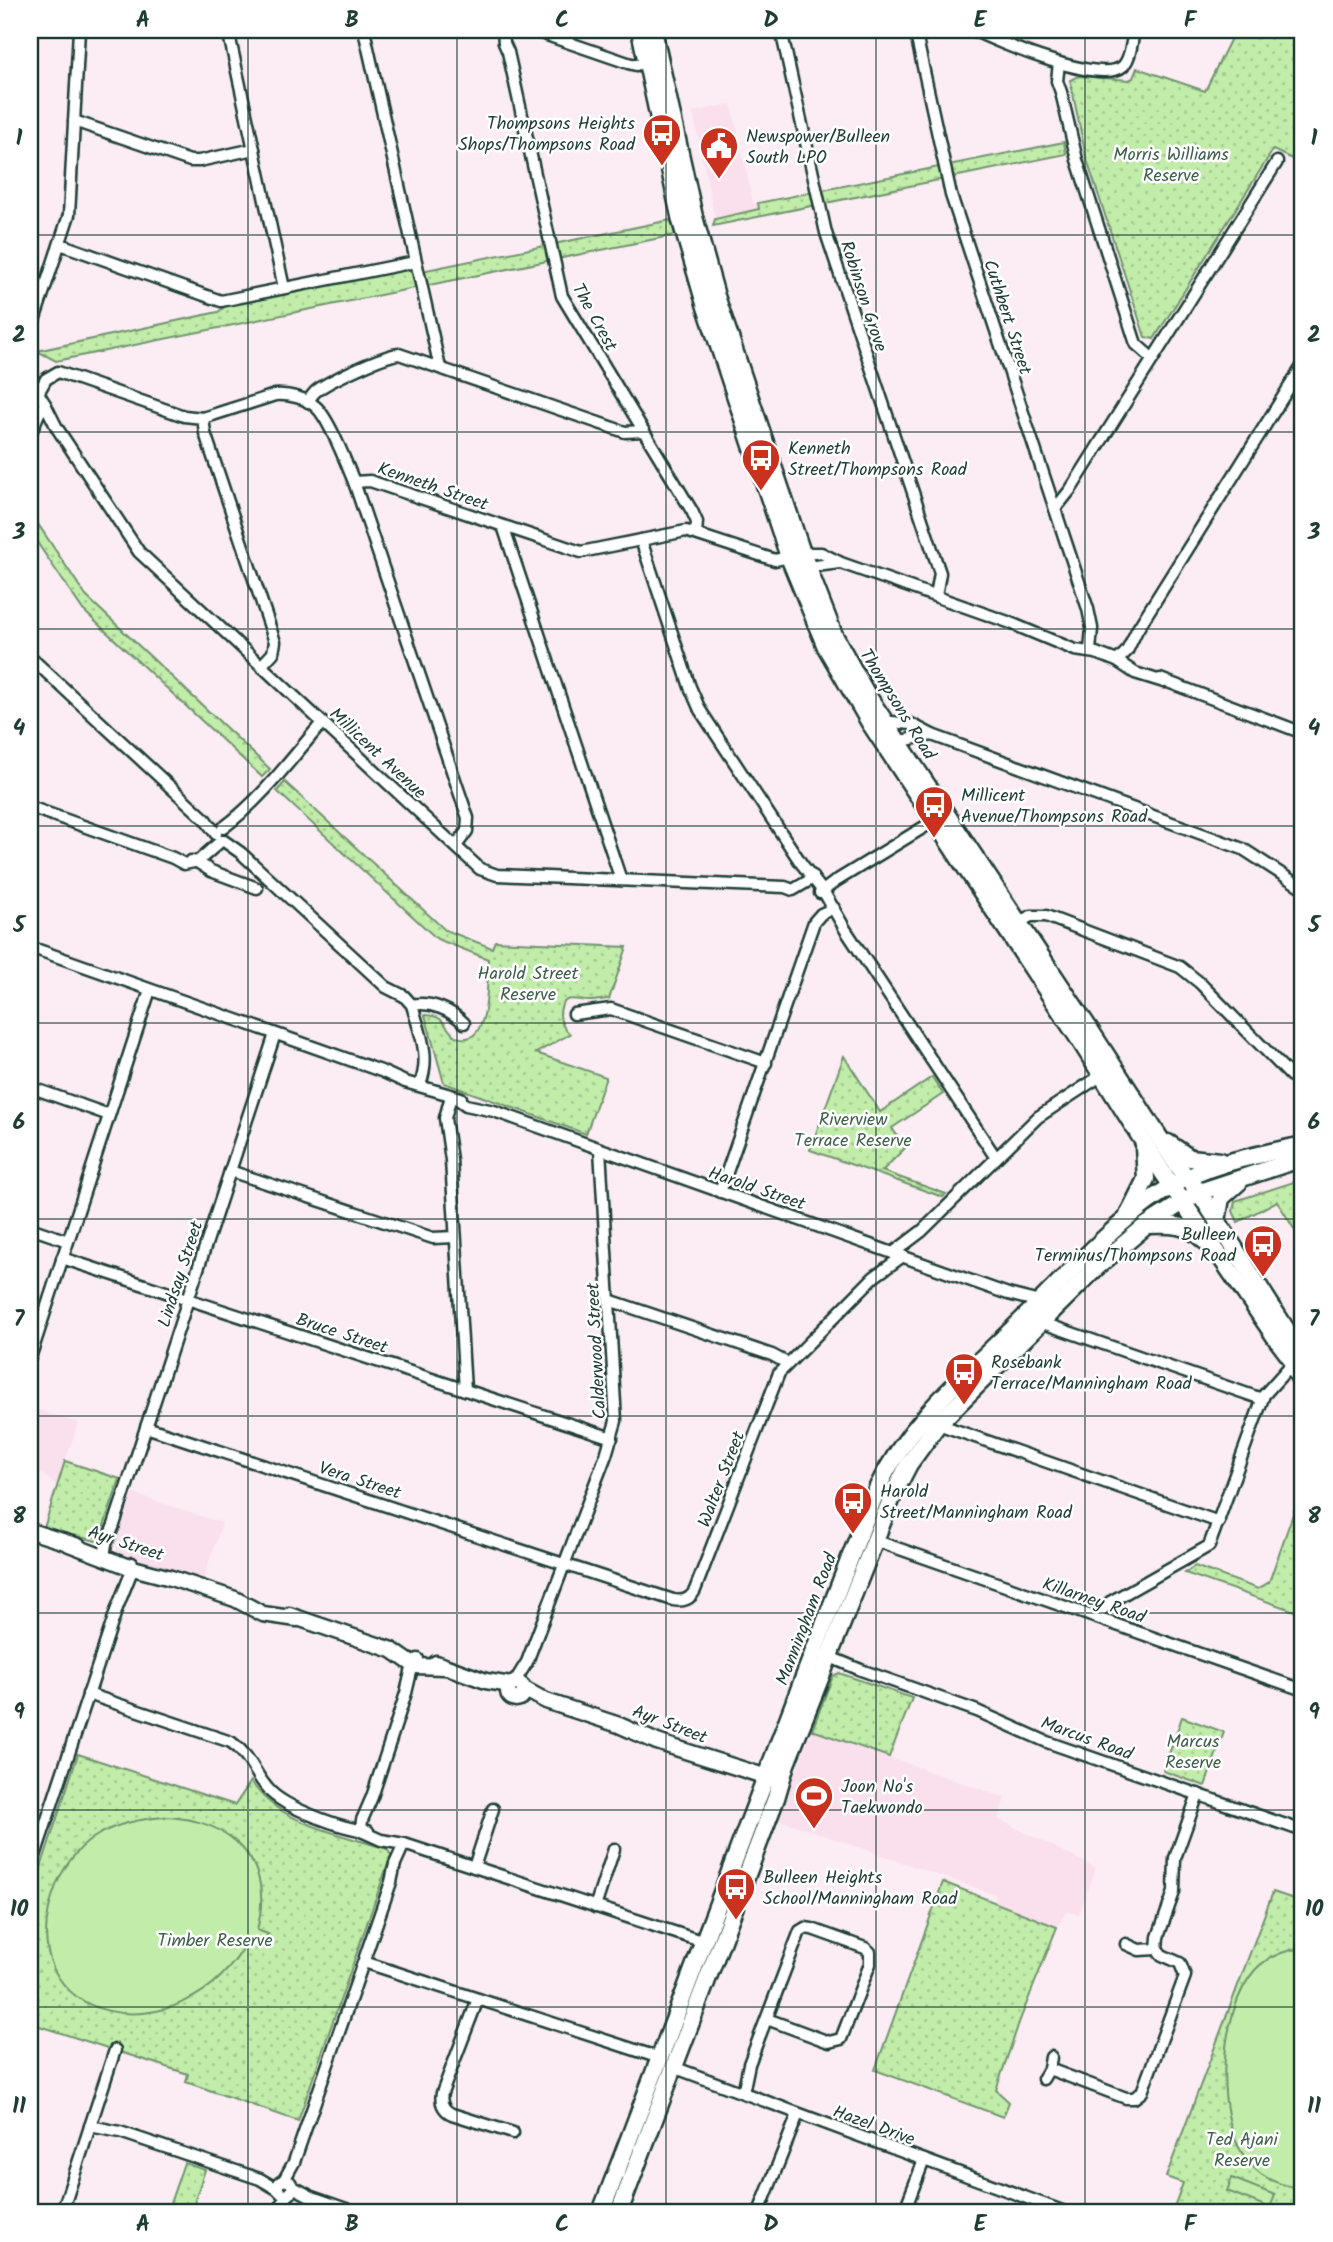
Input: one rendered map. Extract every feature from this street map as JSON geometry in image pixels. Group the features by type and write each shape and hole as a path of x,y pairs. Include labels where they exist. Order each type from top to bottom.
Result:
{"main road":[{"name":"Thompsons Road","path":"640,30 653,61"},
{"name":"Thompsons Road","path":"653,30 653,61 687,245 710,320 799,559 824,613 884,733 936,816 1012,927 1090,1030 1149,1137 1172,1186 1219,1255 1294,1353"},
{"name":"Thompsons Road","path":"884,733 898,743 936,816"},
{"name":"Thompsons Road","path":"1012,927 1102,1075 1149,1137 1199,1192 1294,1353"},
{"path":"1123,1223 1146,1179 1149,1137 1190,1158 1208,1161 1241,1159"},
{"name":"Manningham Road","path":"619,2212 704,1942 874,1540 901,1478 918,1450 1032,1320 1040,1302 1123,1223 1188,1177 1241,1159 1303,1145"},
{"name":"Manningham Road","path":"823,1659 878,1487 895,1455 927,1413 1032,1320 1147,1225 1199,1192 1303,1158"},
{"path":"1217,1221 1219,1203 1224,1194 1256,1172"},
{"path":"1147,1225 1171,1224 1186,1227 1199,1235 1219,1255"},
{"name":"Manningham Road","path":"601,2212 667,2063 773,1779"}],"street":[{"path":"30,333 69,215 79,30"},
{"path":"228,30 284,288"},
{"path":"364,30 440,368"},
{"name":"The Crest","path":"503,30 562,296 692,511 697,522 696,533"},
{"name":"The Crest","path":"508,52 510,30"},
{"path":"532,30 628,63 653,61"},
{"name":"Robinson Grove","path":"781,30 826,233 941,577 932,595"},
{"name":"Cuthbert Street","path":"915,30 951,195 1088,609 1092,632 1091,648"},
{"path":"973,30 1001,43 1063,64 1107,70 1120,68 1128,58 1134,30"},
{"path":"1063,64 1061,92 1077,160 1138,348 1155,356"},
{"path":"74,121 190,161 254,149"},
{"path":"1055,509 1064,500 1277,162"},
{"path":"60,244 225,301 415,262"},
{"path":"30,369 37,375 50,376 58,372 184,416 203,418 275,394 308,402 319,389 387,356 403,355 625,432 643,431"},
{"path":"1119,658 1303,365"},
{"name":"Millicent Avenue","path":"30,369 36,410 56,426 139,552 480,869 492,874 785,887 810,878"},
{"path":"36,410 50,376"},
{"path":"36,410 52,380 60,377 73,378"},
{"name":"Kenneth Street","path":"308,402 318,408 324,418 354,482 370,481 581,552 681,531 696,533 775,560 799,559"},
{"path":"36,410 56,426"},
{"path":"203,418 205,433 275,642 273,653 261,666"},
{"path":"354,482 468,818 467,831 456,846"},
{"path":"503,526 621,880"},
{"path":"641,540 695,701 996,1158"},
{"path":"799,559 821,553 841,563 1075,650 1091,648 1119,658 1135,673 1303,733"},
{"path":"799,559 841,563"},
{"path":"30,657 386,987 404,996 412,1005 425,1051 426,1068 420,1085"},
{"path":"884,733 892,722 904,722 932,735 1243,849 1303,888"},
{"path":"199,859 325,725"},
{"path":"898,743 932,735"},
{"path":"30,807 173,858 199,859 211,871 257,888"},
{"path":"822,893 936,816"},
{"path":"720,1192 813,931 831,910"},
{"path":"1012,927 1031,916 1046,916 1180,967 1195,978 1291,1076 1303,1080"},
{"name":"Harold Street","path":"30,947 381,1071 407,1077 466,1105 494,1111 1008,1294 1040,1302"},
{"path":"30,1358 150,990"},
{"path":"412,1005 429,1004 455,1015 464,1023"},
{"path":"575,1014 611,1010 766,1063"},
{"name":"Lindsay Street","path":"105,1553 275,1034"},
{"path":"888,1251 922,1231 1044,1112 1102,1075"},
{"path":"30,1087 109,1115"},
{"path":"451,1096 445,1114 465,1390"},
{"name":"Calderwood Street","path":"517,1689 612,1438 616,1416 600,1149"},
{"path":"229,1171 433,1238 456,1237"},
{"path":"30,1228 68,1241"},
{"path":"908,1258 922,1231"},
{"name":"Walter Street","path":"565,1564 673,1600 690,1597 777,1378 787,1363 874,1277 888,1251"},
{"name":"Bruce Street","path":"62,1258 612,1438"},
{"name":"Walter Street","path":"874,1277 908,1258"},
{"path":"1008,1294 1032,1320 1262,1399"},
{"path":"609,1300 772,1355 787,1363"},
{"path":"1095,1617 1105,1606 1207,1548 1219,1522 1262,1399 1294,1353"},
{"name":"Thompsons Road","path":"1294,1353 1303,1390"},
{"path":"939,1424 1219,1522"},
{"name":"Vera Street","path":"146,1427 565,1564"},
{"name":"Ayr Street","path":"30,1531 88,1553 105,1553 131,1566 235,1599 263,1614 297,1619 392,1650 407,1652 416,1663 433,1661 619,1725 666,1745 773,1779"},
{"name":"Killarney Road","path":"874,1540 1303,1690"},
{"path":"30,1871 33,1851 131,1566"},
{"path":"1109,1622 1117,1600"},
{"name":"Marcus Road","path":"823,1659 977,1711 1047,1742 1303,1831"},
{"path":"361,1830 369,1817 372,1797 416,1663"},
{"path":"88,1694 231,1742 248,1757 262,1782 284,1803 391,1843 404,1844 704,1942"},
{"path":"1049,2069 1123,2097 1139,2095 1144,2088 1185,1976 1180,1963 1162,1955 1157,1949 1158,1937 1174,1892 1175,1858 1198,1794"},
{"path":"474,1867 493,1809"},
{"path":"277,2212 391,1882 398,1853 404,1844"},
{"path":"595,1907 614,1849"},
{"path":"743,2094 749,2064 766,2019 803,1928 870,1952 870,1964 841,2039 829,2042 766,2019"},
{"path":"1126,1944 1139,1950 1157,1949"},
{"name":"Hazel Drive","path":"364,1962 667,2063 1049,2209 1065,2212"},
{"path":"478,1999 442,2093 441,2102 449,2112 513,2133"},
{"path":"62,2212 115,2050"},
{"path":"1043,2079 1049,2069 1051,2057"},
{"path":"732,2089 749,2064"},
{"path":"759,2212 798,2114"},
{"path":"92,2122 355,2212"},
{"path":"904,2212 924,2160"}],"shaded area":[{"path":"731,104 753,203 758,203 760,209 715,219 693,112"},
{"path":"30,1407 78,1423 57,1485 30,1466"},
{"path":"135,1494 222,1523 202,1582 118,1554 116,1542 131,1497"},
{"path":"812,1730 1005,1798 998,1819 1096,1868 1079,1914 1066,1912 1057,1927 995,1905 996,1895 778,1819"}],"green space":[{"name":"Morris Williams Reserve","path":"1235,30 1303,30 1303,164 1273,150 1154,339 1145,337 1086,157 1070,80 1079,76 1129,80 1133,78 1137,68 1205,91"},
{"path":"1064,142 1066,154 713,226 715,219 759,209 758,203"},
{"path":"671,220 675,235 56,361 37,351 218,312 227,305 398,270 406,269 412,273"},
{"path":"30,512 86,596 270,769 262,777 83,610 30,532"},
{"name":"Harold Street Reserve","path":"285,782 445,930 492,948 495,941 627,947 609,999 571,999 563,1002 561,1020 570,1034 536,1053 606,1077 586,1134 444,1083 425,1015 440,1019 457,1037 471,1037 482,1023 488,959 437,939 277,791"},
{"name":"Riverview Terrace Reserve","path":"844,1056 880,1112 932,1077 943,1094 892,1128 905,1148 882,1171 946,1194 943,1197 810,1150"},
{"path":"1303,1179 1303,1220 1296,1232 1277,1201 1238,1222 1233,1211 1235,1201"},
{"path":"65,1461 120,1479 101,1535 96,1541 44,1528"},
{"path":"1300,1494 1303,1495 1303,1614 1185,1573 1195,1566 1258,1589 1269,1582"},
{"path":"839,1673 912,1698 889,1757 812,1730 833,1676"},
{"name":"Marcus Reserve","path":"1182,1717 1224,1732 1205,1786 1163,1771"},
{"name":"Timber Reserve","path":"78,1754 235,1805 251,1781 262,1796 294,1817 312,1826 387,1849 391,1855 298,2121 186,2082 188,2074 30,2023 30,1901"},
{"path":"164,1817 209,1826 228,1835 242,1848 253,1864 259,1883 261,1905 257,1930 268,1934 264,1943 249,1938 220,1977 184,2002 145,2013 108,2011 76,1996 54,1969 46,1932 57,1883 76,1853 100,1834 130,1822"},
{"path":"943,1882 1057,1927 996,2090 1009,2102 1003,2117 875,2070"},
{"name":"Ted Ajani Reserve","path":"1273,1892 1303,1902 1303,2212 1262,2212 1252,2209 1250,2212 1172,2212 1183,2183 1166,2177"},
{"path":"1303,1948 1302,2188 1271,2180 1257,2171 1246,2159 1235,2140 1228,2117 1225,2063 1234,2011 1243,1988 1255,1970 1277,1954"},
{"path":"184,2163 205,2170 191,2212 167,2212"},
{"path":"1232,2178 1275,2195 1270,2208 1227,2191"}],"place":[{"name":"Thompsons Heights Shops/Thompsons Road","path":"662,167"},
{"name":"Newspower/Bulleen South LPO","path":"719,180"},
{"name":"Kenneth Street/Thompsons Road","path":"761,492"},
{"name":"Millicent Avenue/Thompsons Road","path":"934,839"},
{"name":"Bulleen Terminus/Thompsons Road","path":"1263,1278"},
{"name":"Rosebank Terrace/Manningham Road","path":"964,1406"},
{"name":"Harold Street/Manningham Road","path":"853,1535"},
{"name":"Joon No's Taekwondo","path":"814,1830"},
{"name":"Bulleen Heights School/Manningham Road","path":"736,1921"}]}
